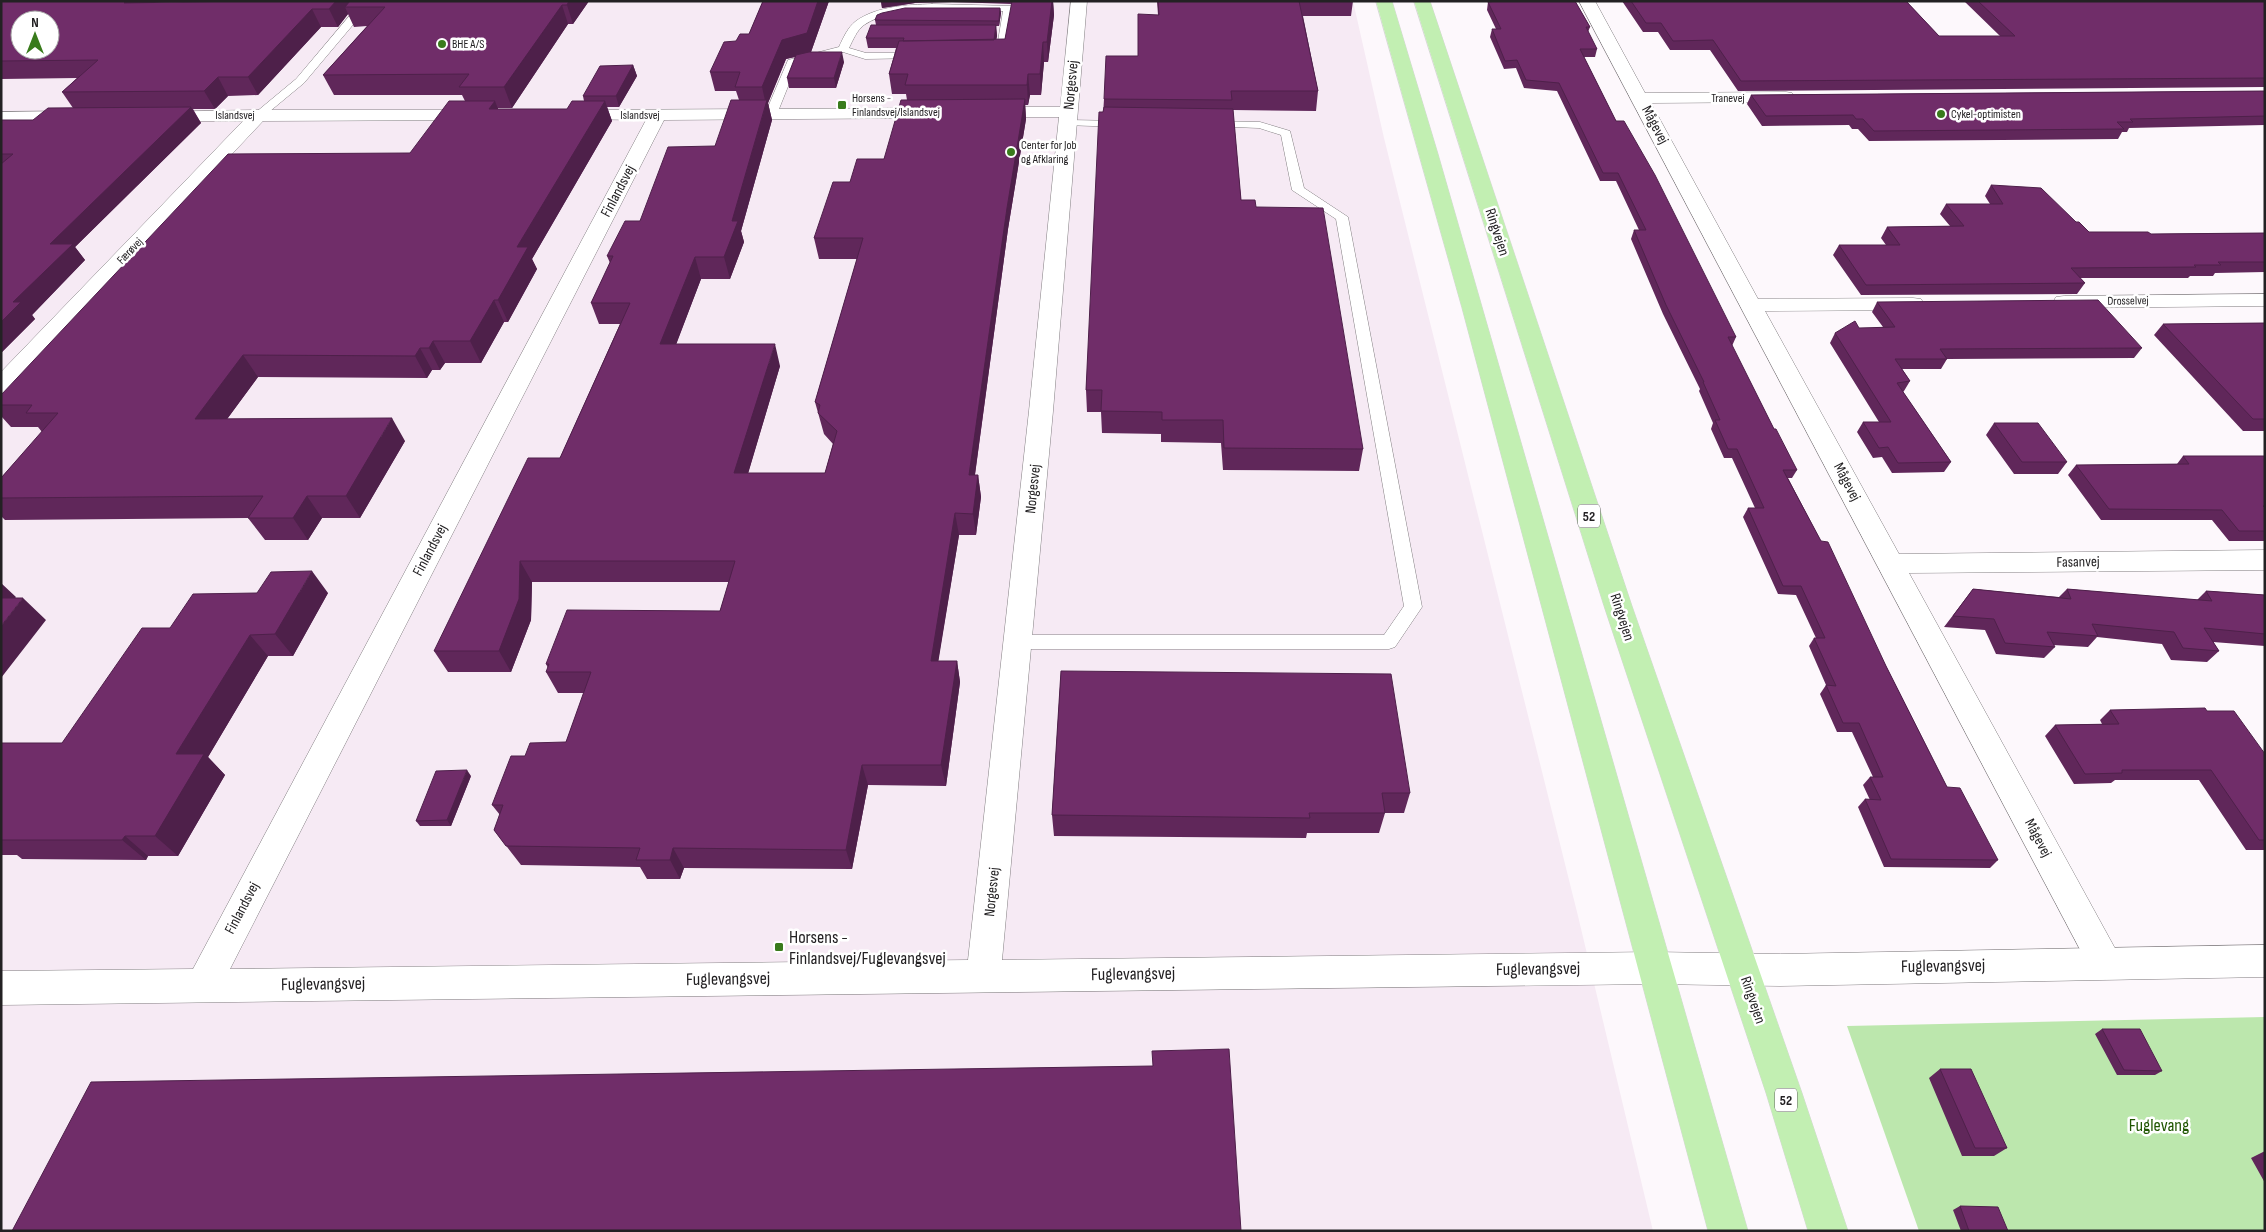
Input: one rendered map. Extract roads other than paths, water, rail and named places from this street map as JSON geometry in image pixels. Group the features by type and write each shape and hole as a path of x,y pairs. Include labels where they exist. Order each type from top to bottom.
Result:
{"main road":[{"path":"1384,1 1539,548 1728,1231"},
{"name":"Ringvejen","path":"1422,1 1618,606 1742,969 1828,1231"}],"street":[{"name":"Norgesvej","path":"983,976 1018,642 1079,1"},
{"name":"Mågevej","path":"1587,1 1641,98 2105,962"},
{"name":"Tranevej","path":"1641,98 1799,97"},
{"path":"975,112 1068,118"},
{"name":"Islandsvej","path":"558,115 955,113"},
{"name":"Færøvej","path":"1,386 259,115"},
{"name":"Islandsvej","path":"140,116 488,115"},
{"name":"Finlandsvej","path":"203,985 658,115"},
{"path":"1,117 91,116"},
{"name":"Drosselvej","path":"2039,302 2265,300"},
{"path":"1752,305 1930,303"},
{"name":"Fasanvej","path":"1891,564 2265,560"},
{"name":"Fuglevangsvej","path":"1,988 1654,968 1742,969 2265,961"}],"lane":[{"path":"259,115 300,80 368,1"},
{"path":"843,49 858,24 881,14 909,8 1009,8 1000,30 1001,56 982,56"},
{"path":"855,30 873,30"},
{"path":"771,114 792,62 843,49 865,56 933,56"},
{"path":"1068,118 1135,124"},
{"path":"1018,642 1389,642 1413,607 1342,217 1298,190 1286,133 1260,125 1193,124"}],"place":[{"name":"BHE A/S","path":"442,44"},
{"name":"Horsens - Finlandsvej/Islandsvej","path":"842,105"},
{"name":"Cykel-optimisten","path":"1941,114"},
{"name":"Center for Job og Afklaring","path":"1011,152"},
{"name":"Horsens - Finlandsvej/Fuglevangsvej","path":"779,947"}],"park label":[{"name":"Fuglevang","path":"2159,1125"}]}
